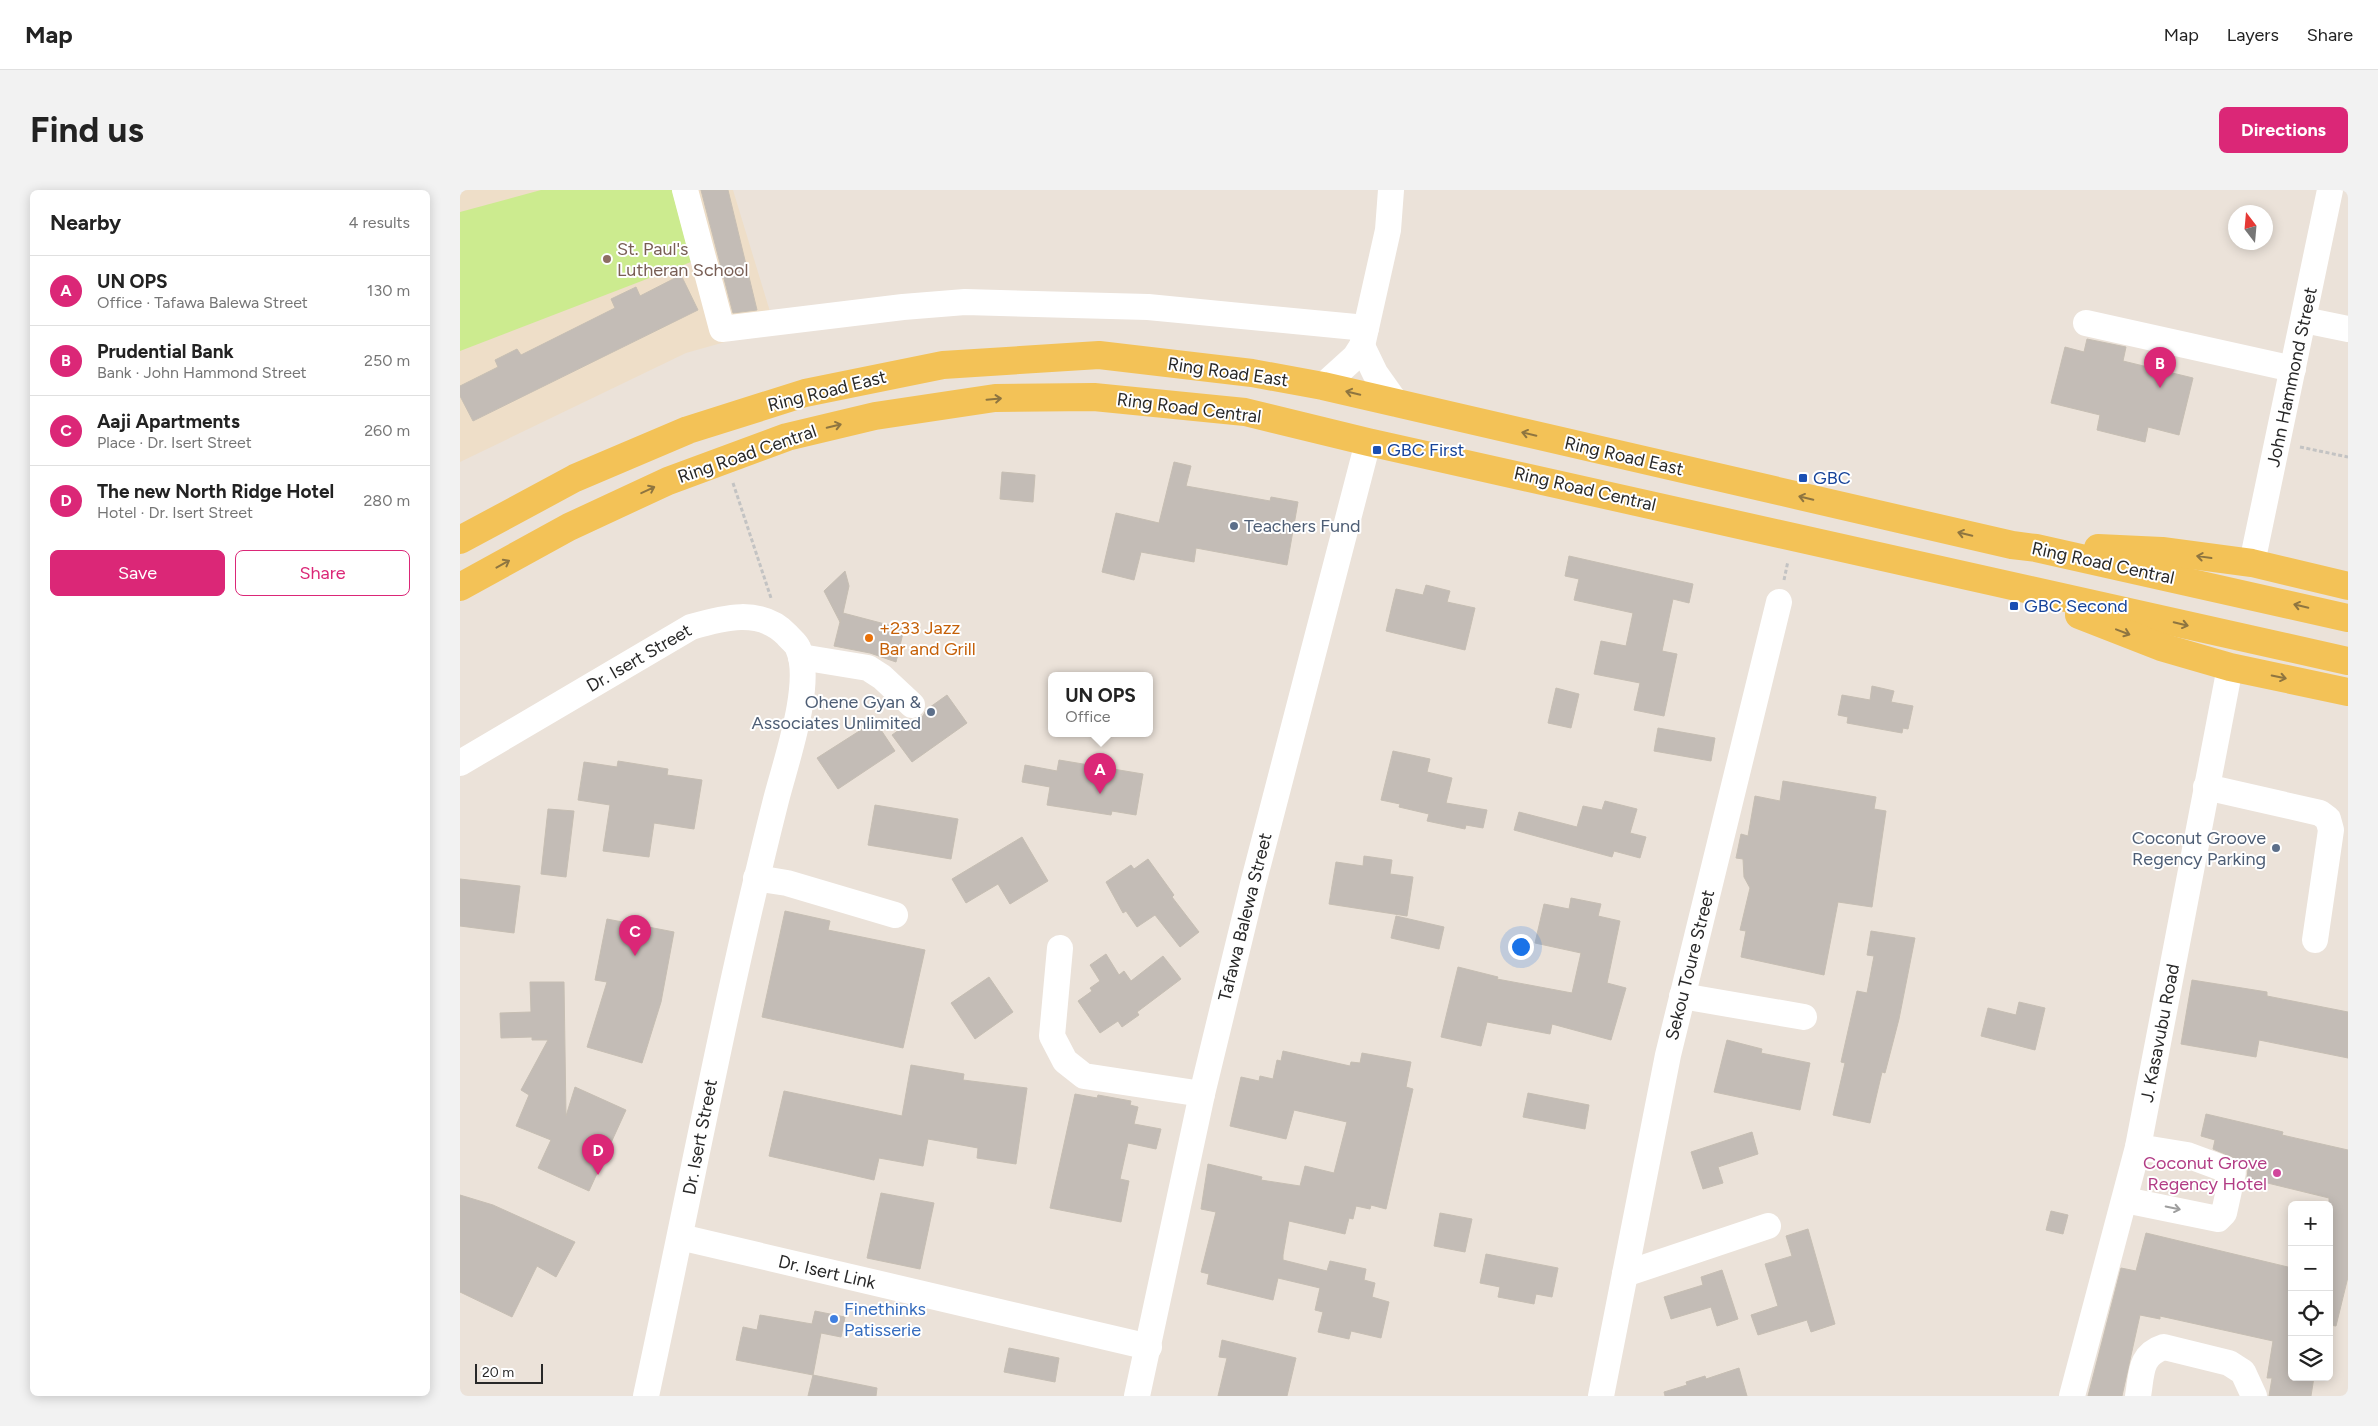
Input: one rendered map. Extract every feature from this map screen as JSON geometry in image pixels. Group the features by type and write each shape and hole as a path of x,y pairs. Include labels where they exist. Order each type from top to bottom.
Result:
{"main road":[{"name":"Ring Road East","path":"460,540 575,478 688,430 805,393 943,365 1099,355 1252,373 1323,386 2012,545"},
{"name":"Ring Road Central","path":"460,587 569,527 668,480 787,437 866,418 995,398 1094,396 1246,412 1368,442 2348,661"},
{"path":"1558,483 1567,442"},
{"name":"Ring Road Central","path":"2012,545 2162,551 2252,563 2348,586"},
{"name":"Ring Road Central","path":"2012,545 2036,548 2348,618"},
{"name":"Ring Road Central","path":"1996,582 2161,647 2230,667 2348,692"}],"street":[{"path":"685,190 722,329 903,306 965,302 1148,307 1364,337"},
{"path":"1323,386 1355,356 1364,337 1388,230 1391,190"},
{"name":"John Hammond Street","path":"2252,563 2330,190"},
{"path":"2304,320 2348,329"},
{"path":"2086,323 2293,369"},
{"path":"1364,337 1375,373 1397,404"},
{"name":"Tafawa Balewa Street","path":"1137,1396 1202,1094 1253,884 1368,442"},
{"name":"Sekou Toure Street","path":"1601,1396 1668,1055 1780,602"},
{"name":"Dr. Isert Street","path":"460,763 691,627 728,617 759,618 782,630 798,647 801,658 802,698 756,878 646,1396"},
{"path":"801,658 868,668 882,677 912,705"},
{"name":"J. Kasavubu Road","path":"2072,1396 2138,1147 2230,667"},
{"path":"2206,787 2320,813 2328,819 2331,830 2315,940"},
{"path":"756,878 787,883 895,915"},
{"path":"1060,948 1052,1036 1065,1061 1084,1076 1202,1094"},
{"path":"1682,996 1804,1017"},
{"path":"2125,1200 2218,1219 2224,1213 2233,1172 2186,1155 2138,1147"},
{"path":"1625,1274 1768,1226"},
{"name":"Dr. Isert Link","path":"680,1237 1149,1347"},
{"path":"2138,1396 2144,1360 2154,1351 2164,1348 2229,1363 2243,1372 2254,1396"}],"path":[{"path":"2278,442 2348,457"},
{"path":"725,460 782,630"},
{"path":"1780,602 1794,536"}],"shaded area":[{"name":"St. Paul's Lutheran School","path":"460,190 733,190 775,328 686,353 460,462"}],"green space":[{"path":"541,190 672,190 691,262 460,351 460,212"}],"building":[{"path":"701,190 728,190 757,310 733,313"},
{"path":"681,275 698,310 473,421 460,396 460,386 498,367 495,360 517,349 521,355 615,308 611,299 636,287 640,296"},
{"path":"2087,339 2126,347 2123,361 2193,378 2179,435 2148,427 2145,442 2097,430 2100,415 2051,403 2065,347 2084,352"},
{"path":"1174,462 1191,466 1186,486 1270,501 1271,497 1298,502 1287,565 1196,548 1194,562 1141,552 1134,580 1102,572 1116,513 1159,523"},
{"path":"1002,472 1035,475 1033,502 1000,499"},
{"path":"1569,556 1693,584 1689,603 1673,599 1662,651 1677,654 1664,716 1634,710 1640,683 1594,674 1601,641 1626,646 1633,613 1574,600 1579,579 1565,576"},
{"name":"+233 Jazz Bar and Grill","path":"845,571 849,586 843,613 904,629 896,662 870,653 834,646 840,622 824,591"},
{"path":"1426,585 1450,591 1447,602 1475,608 1465,650 1386,631 1396,589 1423,595"},
{"path":"1872,686 1894,691 1891,702 1913,706 1908,729 1903,728 1902,733 1847,723 1848,717 1838,715 1842,695 1870,700"},
{"path":"1556,688 1579,694 1571,728 1548,723"},
{"path":"947,695 967,723 912,762 892,735 913,720 923,716 926,710"},
{"path":"875,721 895,751 838,789 817,758"},
{"path":"1658,728 1715,738 1711,761 1654,751"},
{"path":"1393,751 1430,759 1427,772 1452,778 1446,803 1487,810 1483,828 1466,825 1465,829 1427,821 1429,814 1399,807 1400,804 1381,800"},
{"path":"1059,760 1143,774 1136,815 1112,811 1111,815 1047,805 1050,787 1022,782 1025,765 1057,771"},
{"path":"618,761 668,769 667,775 702,780 694,829 654,823 649,857 603,851 610,805 578,800 584,762 617,767"},
{"path":"1783,781 1876,797 1874,809 1886,811 1872,907 1838,902 1824,975 1741,957 1746,931 1740,930 1750,888 1744,877 1743,859 1736,858 1741,834 1748,836 1755,796 1780,801"},
{"path":"1605,801 1637,809 1630,833 1646,837 1640,858 1614,851 1612,857 1514,830 1519,812 1577,827 1583,806 1602,810"},
{"path":"875,805 958,819 951,859 868,845"},
{"path":"548,809 574,811 566,877 541,874"},
{"path":"1022,837 1048,881 1010,904 998,884 966,903 952,879"},
{"path":"1364,856 1392,860 1390,874 1413,877 1407,916 1329,904 1336,862 1363,866"},
{"path":"1148,859 1174,895 1172,897 1199,932 1180,947 1155,915 1137,927 1126,911 1123,913 1106,882 1131,865 1134,869"},
{"path":"460,879 520,886 514,933 460,926"},
{"path":"1571,898 1601,904 1598,916 1620,921 1607,983 1626,988 1611,1040 1552,1024 1550,1034 1487,1022 1481,1046 1441,1037 1458,967 1498,977 1497,979 1572,993 1581,953 1535,943 1544,904 1569,909"},
{"path":"785,911 830,921 828,930 925,950 903,1048 762,1017"},
{"path":"1396,916 1444,927 1439,949 1391,938"},
{"path":"607,919 674,932 661,1002 642,1063 587,1047 607,982 595,980"},
{"path":"1871,931 1915,938 1899,1019 1885,1073 1882,1072 1870,1123 1833,1115 1845,1063 1841,1062 1857,991 1867,993 1874,956 1867,955"},
{"path":"1106,954 1119,975 1124,971 1131,981 1163,956 1181,979 1137,1012 1139,1015 1122,1027 1118,1021 1100,1033 1078,1001 1092,991 1090,988 1100,981 1090,965"},
{"path":"989,977 1013,1012 975,1039 951,1003"},
{"path":"2192,980 2267,992 2267,996 2348,1012 2348,1058 2259,1040 2256,1057 2181,1044"},
{"path":"530,982 564,982 566,1116 575,1087 626,1110 589,1191 538,1168 551,1140 516,1126 529,1095 521,1090 548,1040 532,1040 532,1037 501,1038 500,1013 531,1012"},
{"path":"2019,1002 2045,1008 2035,1050 1981,1036 1988,1008 2016,1015"},
{"path":"1727,1040 1762,1049 1761,1053 1810,1063 1800,1110 1714,1092"},
{"path":"1283,1051 1350,1066 1351,1062 1360,1063 1362,1053 1411,1062 1406,1087 1413,1089 1386,1209 1371,1205 1370,1209 1356,1206 1353,1219 1349,1218 1345,1234 1289,1221 1283,1255 1283,1260 1327,1271 1330,1261 1366,1269 1364,1280 1375,1283 1372,1297 1389,1302 1381,1338 1351,1331 1349,1339 1318,1332 1323,1312 1315,1310 1320,1288 1278,1278 1273,1300 1207,1284 1209,1274 1201,1272 1216,1212 1201,1209 1208,1164 1262,1177 1261,1180 1300,1186 1305,1166 1334,1173 1347,1122 1294,1110 1286,1139 1230,1126 1241,1077 1259,1081 1260,1076 1273,1079 1277,1060 1281,1061"},
{"path":"911,1065 964,1074 963,1080 1027,1088 1016,1164 977,1158 978,1148 928,1139 923,1166 879,1158 874,1180 769,1156 784,1091 902,1116"},
{"path":"1528,1093 1589,1105 1585,1129 1523,1117"},
{"path":"1075,1094 1097,1098 1098,1095 1131,1101 1130,1105 1138,1107 1134,1124 1161,1129 1156,1149 1128,1143 1120,1179 1129,1181 1121,1222 1050,1208"},
{"path":"2206,1114 2283,1132 2282,1135 2348,1150 2348,1277 2336,1326 2333,1326 2333,1201 2329,1201 2329,1198 2247,1178 2248,1169 2244,1162 2213,1149 2215,1140 2201,1136"},
{"path":"1752,1132 1758,1154 1718,1167 1723,1183 1703,1189 1691,1152"},
{"path":"881,1193 934,1203 920,1269 867,1258"},
{"path":"460,1195 493,1205 575,1242 556,1277 537,1266 512,1317 460,1292"},
{"path":"2051,1211 2068,1215 2063,1234 2046,1230"},
{"path":"1440,1213 1472,1219 1465,1252 1434,1246"},
{"path":"1808,1229 1835,1324 1811,1332 1807,1320 1758,1335 1751,1315 1778,1306 1765,1264 1792,1256 1786,1236"},
{"path":"2146,1233 2288,1267 2288,1381 2313,1381 2311,1396 2269,1396 2272,1378 2267,1378 2273,1341 2160,1316 2160,1319 2140,1315 2122,1396 2088,1396 2121,1268 2136,1271"},
{"path":"1486,1254 1558,1268 1552,1297 1536,1294 1534,1304 1498,1297 1500,1287 1480,1283"},
{"path":"1722,1270 1738,1319 1717,1326 1711,1307 1671,1319 1664,1297 1703,1285 1701,1277"},
{"path":"815,1311 845,1317 841,1337 821,1333 813,1375 736,1360 743,1327 757,1330 760,1315 812,1324"},
{"path":"1222,1340 1296,1358 1287,1396 1218,1396 1227,1358 1219,1357"},
{"path":"1009,1348 1059,1358 1055,1382 1004,1372"},
{"path":"1739,1368 1747,1396 1665,1396 1664,1392 1687,1385 1686,1382 1705,1376 1706,1379"},
{"path":"813,1375 877,1388 876,1396 808,1396"}],"place":[{"name":"St. Paul's Lutheran School","path":"607,259"},
{"name":"Prudential Bank","path":"2160,388"},
{"name":"GBC First","path":"1377,450"},
{"name":"GBC","path":"1803,478"},
{"name":"Teachers Fund","path":"1234,526"},
{"name":"GBC Second","path":"2014,606"},
{"name":"+233 Jazz Bar and Grill","path":"869,638"},
{"name":"Ohene Gyan & Associates Unlimited","path":"931,712"},
{"name":"UN OPS","path":"1100,794"},
{"name":"Coconut Groove Regency Parking","path":"2276,848"},
{"name":"Aaji Apartments","path":"635,956"},
{"name":"Coconut Grove Regency Hotel","path":"2277,1173"},
{"name":"The new North Ridge Hotel","path":"598,1175"},
{"name":"Finethinks Patisserie","path":"834,1319"}]}
